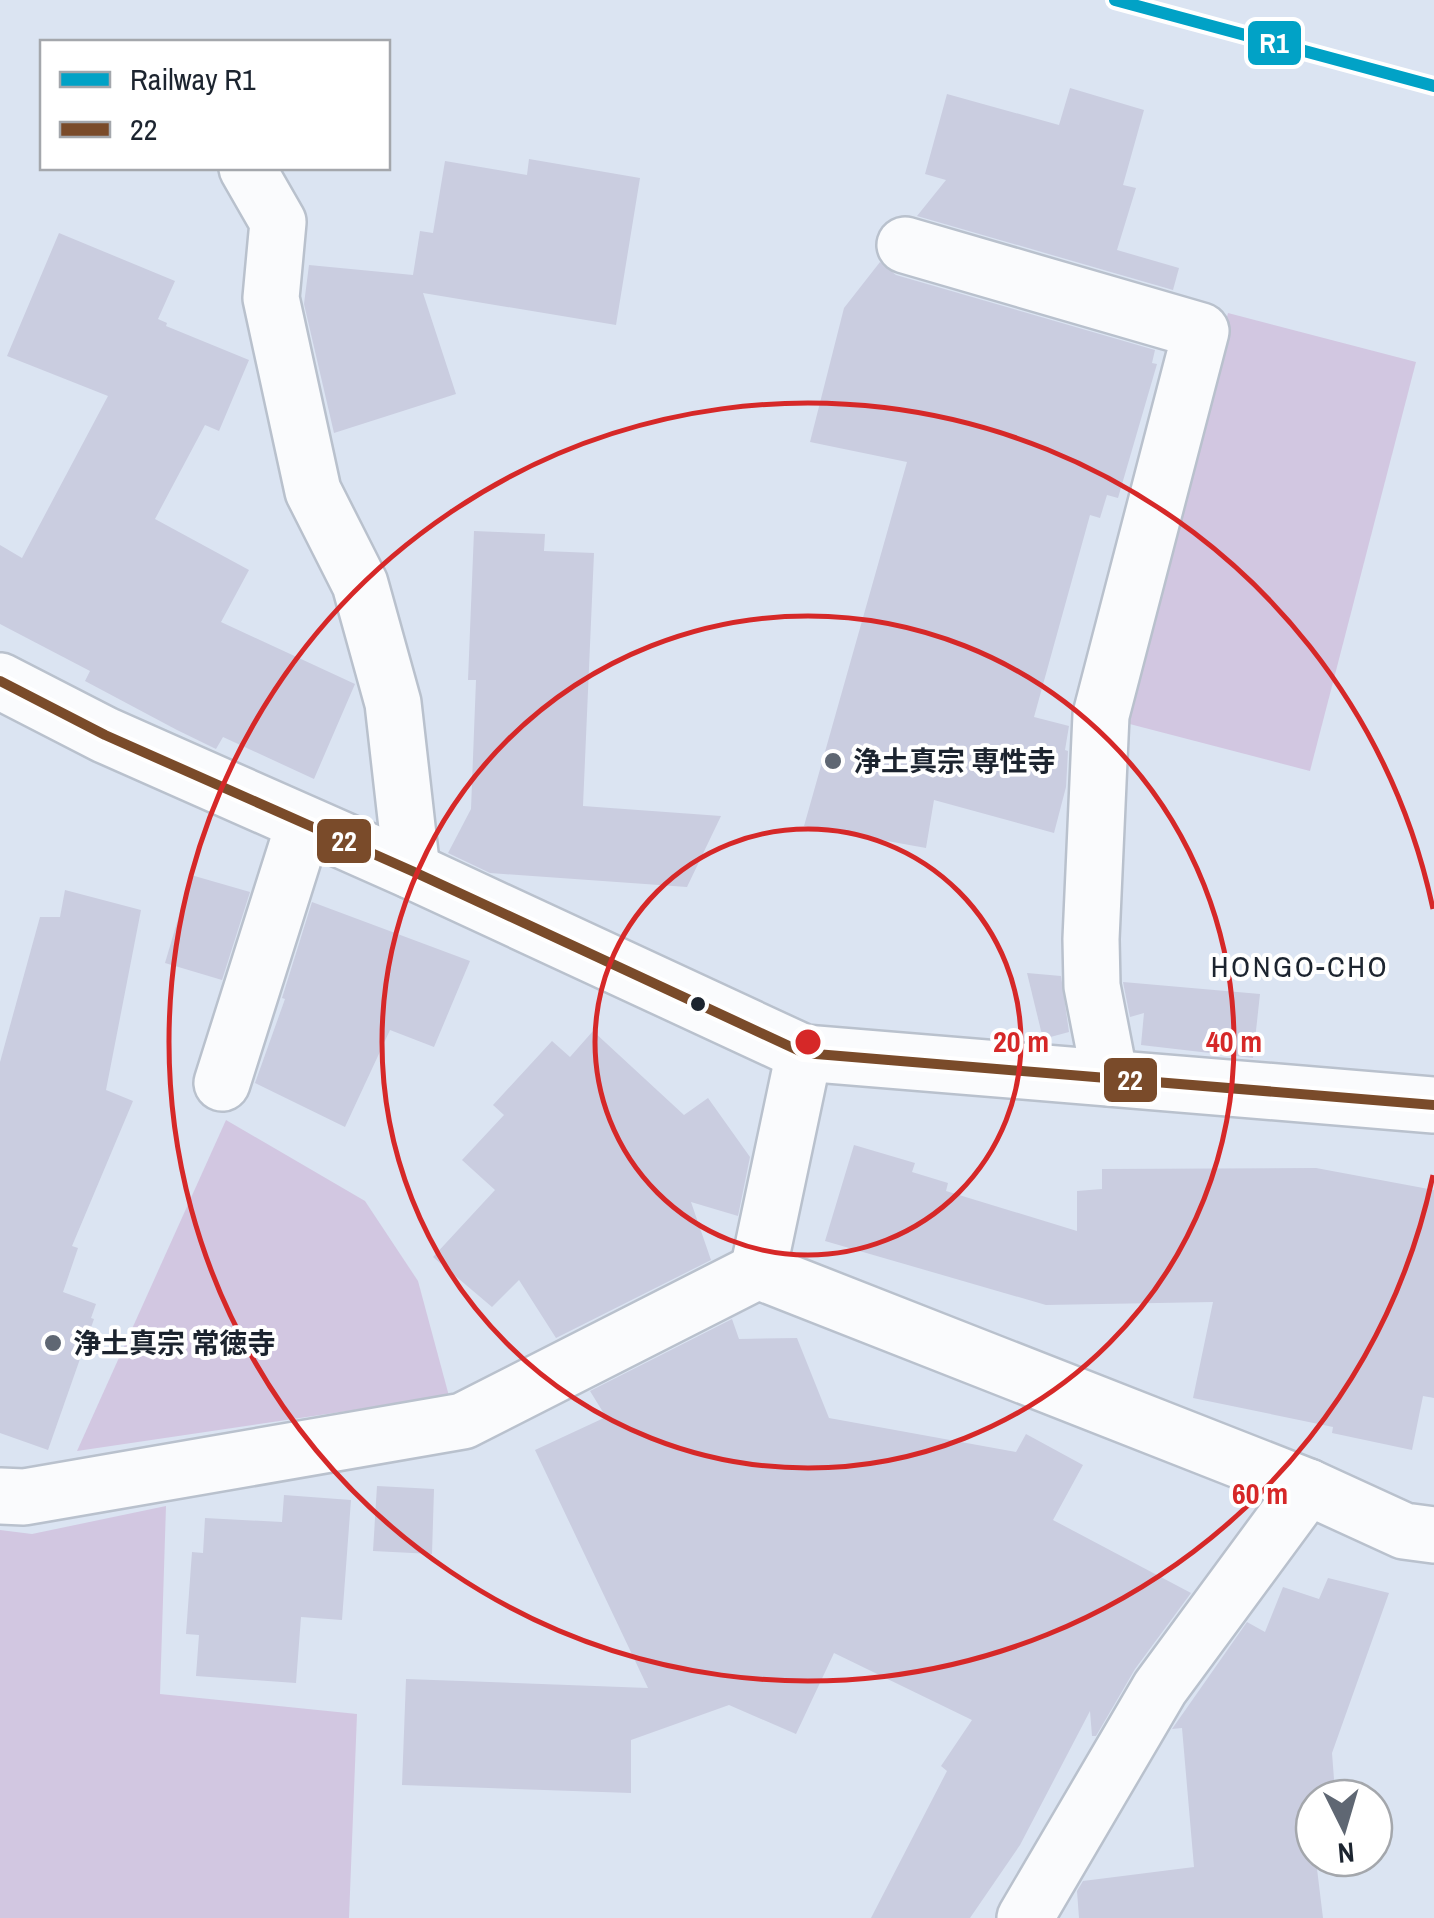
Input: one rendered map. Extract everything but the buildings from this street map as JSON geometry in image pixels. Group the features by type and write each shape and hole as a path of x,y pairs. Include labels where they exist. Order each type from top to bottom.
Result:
{"street":[{"path":"248,170 278,222 271,298 313,490 360,584 393,703 412,871"},
{"path":"904,245 1201,331 1100,715 1090,939 1092,986 1110,1078"},
{"path":"0,680 104,736 412,871 804,1053 1434,1105"},
{"path":"222,1082 304,824"},
{"path":"758,1270 804,1053"},
{"path":"0,1496 24,1498 463,1421 758,1270 1308,1487 1404,1531 1434,1534"},
{"path":"1025,1918 1160,1688 1308,1487"}],"shaded area":[{"path":"1228,313 1416,362 1310,771 1122,722"},
{"path":"226,1120 365,1201 418,1281 449,1396 77,1451"},
{"path":"166,1506 160,1694 357,1714 349,1918 0,1918 0,1530 32,1534"}],"rail line":[{"name":"R1","path":"1115,0 1434,86"}],"transit line":[{"name":"22","path":"0,681 105,735 412,871 804,1053 1434,1105"}],"place":[{"name":"浄土真宗 専性寺","path":"833,761"},
{"name":"浄土真宗 常徳寺","path":"53,1343"}],"district":[{"name":"HONGO-CHO","path":"1300,967"}]}
